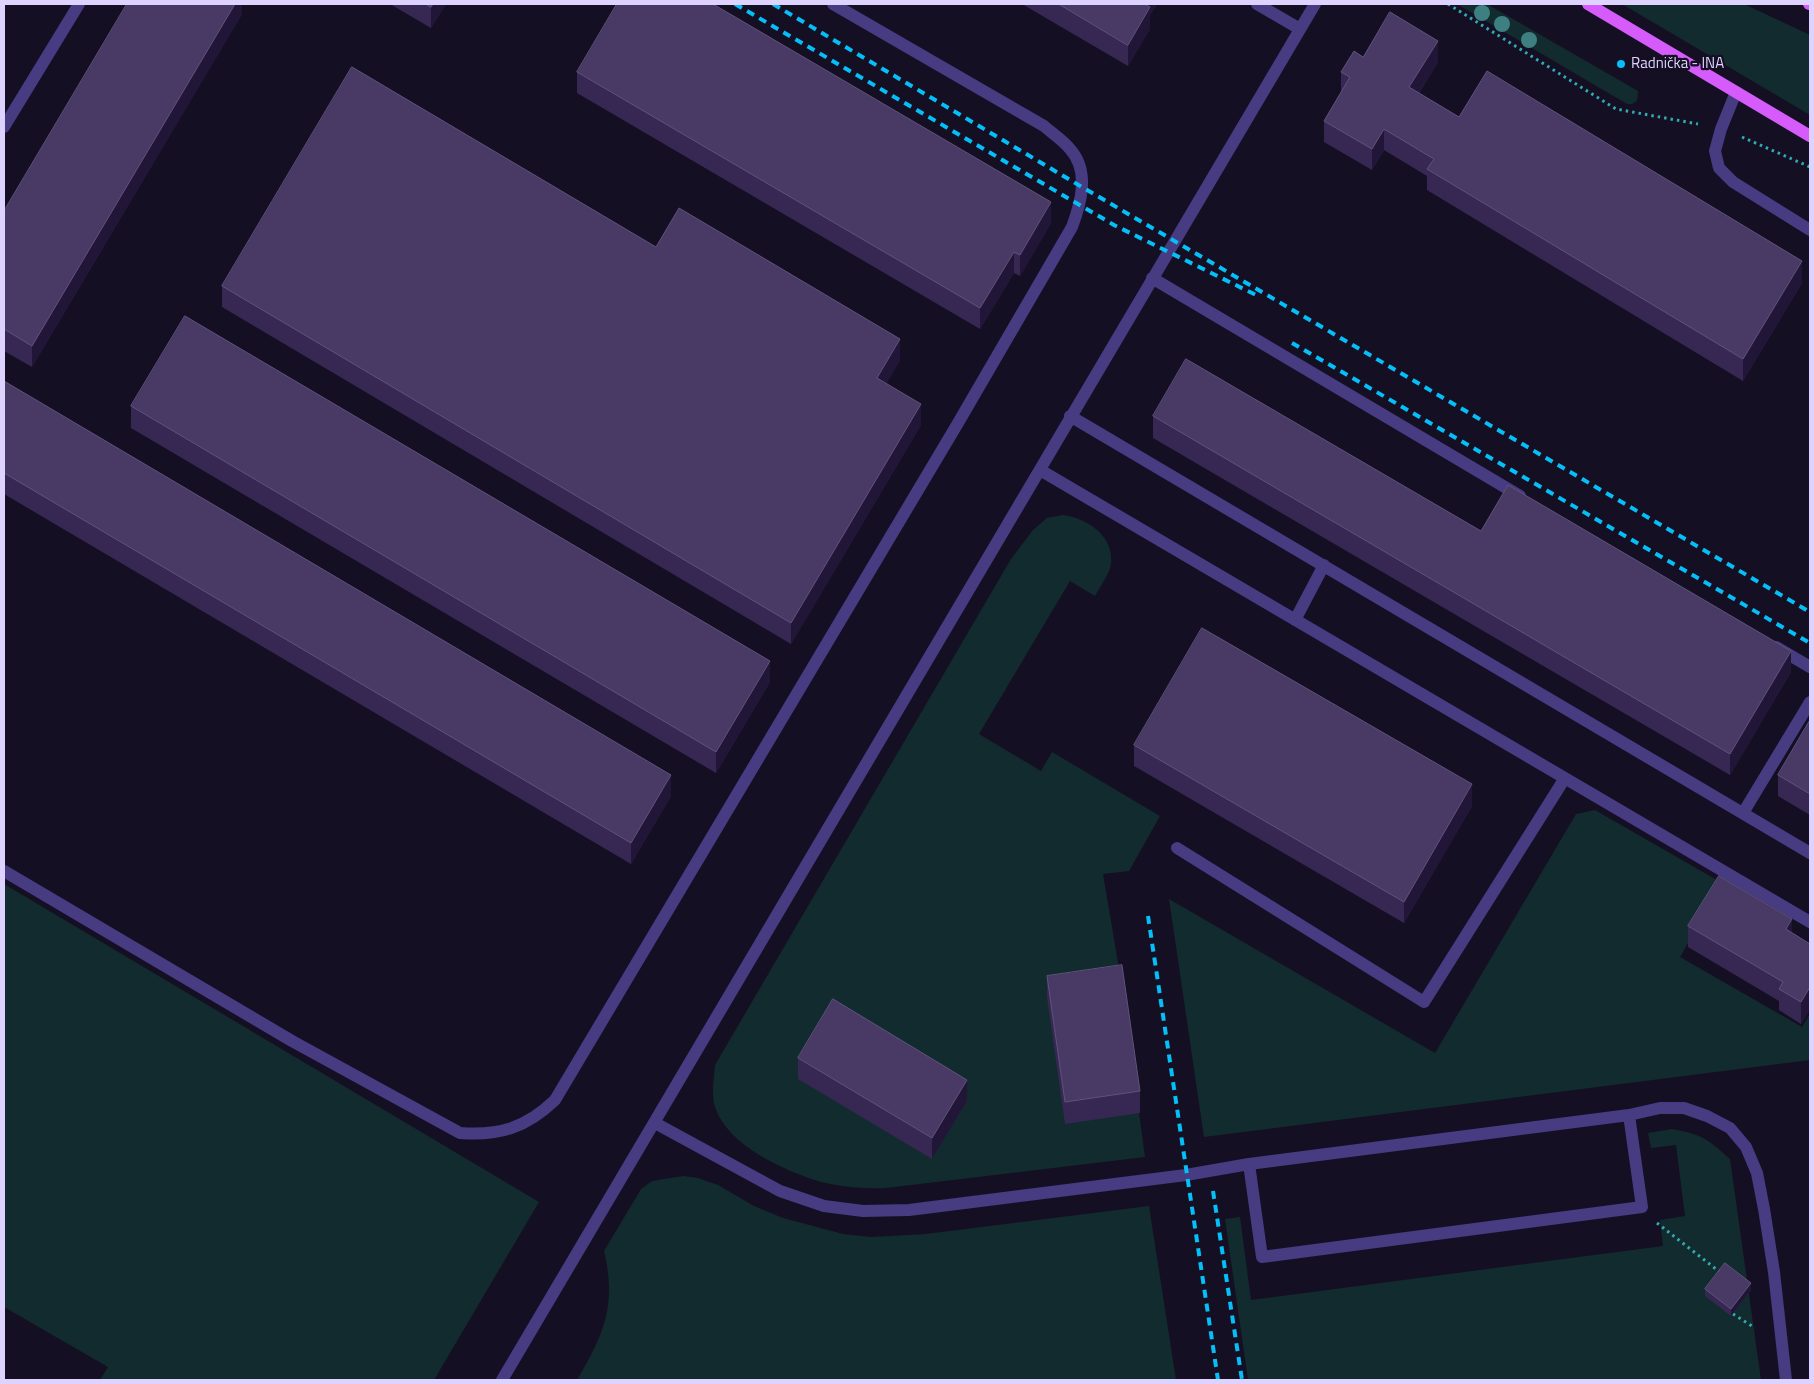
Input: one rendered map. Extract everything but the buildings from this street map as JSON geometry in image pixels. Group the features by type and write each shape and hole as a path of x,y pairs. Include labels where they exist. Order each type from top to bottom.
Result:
{"main road":[{"path":"1588,4 1810,136"}],"street":[{"path":"4,127 78,4"},
{"path":"4,871 292,1041 460,1133 502,1132 524,1124 542,1113 555,1100 953,431 1072,227 1080,205 1082,187 1081,168 1071,150 1044,126 833,4"},
{"path":"1257,4 1300,30"},
{"path":"502,1380 1315,4"},
{"path":"1736,92 1721,129 1715,151 1719,168 1733,182 1810,230"},
{"path":"1152,278 1528,501"},
{"path":"1070,416 1810,853"},
{"path":"1040,470 1810,922"},
{"path":"1295,620 1324,566"},
{"path":"1768,642 1810,667"},
{"path":"1743,814 1810,702"},
{"path":"1177,848 1424,1002 1565,778"},
{"path":"655,1123 780,1191 824,1206 863,1211 908,1210 1186,1175 1249,1164 1630,1115 1660,1108 1684,1108 1707,1116 1730,1128 1746,1147 1757,1173 1774,1272 1786,1380"},
{"path":"1249,1164 1262,1257 1642,1207 1630,1115"}],"path":[{"path":"1448,4 1616,109 1693,123"},
{"path":"1740,136 1810,168"},
{"path":"1633,1208 1661,1226 1722,1274"}],"green space":[{"path":"1457,4 1487,4 1638,91 1637,101 1627,104"},
{"path":"1622,4 1744,4 1810,35 1810,115"},
{"path":"1063,515 1090,524 1103,537 1111,553 1109,571 1095,596 1070,581 979,734 1041,771 1052,752 1160,816 1129,871 1103,874 1122,986 1145,1157 886,1188 861,1188 837,1185 821,1182 791,1171 759,1155 745,1145 732,1134 722,1121 715,1107 713,1097 715,1065 1011,559 1033,530 1047,518"},
{"path":"1595,810 1722,883 1680,957 1802,1027 1810,1014 1810,1060 1204,1137 1169,899 1435,1053 1576,814"},
{"path":"4,884 539,1202 434,1380 100,1380 108,1367 4,1307"},
{"path":"1672,1129 1704,1138 1730,1159 1761,1380 1248,1380 1225,1219 1240,1217 1251,1300 1663,1246 1660,1220 1685,1216 1676,1145 1651,1148 1648,1133"},
{"path":"683,1176 698,1178 718,1185 754,1206 783,1218 843,1234 871,1237 926,1234 1149,1206 1176,1380 577,1380 594,1348 606,1318 609,1287 604,1251 641,1189 652,1181"}],"railway":[{"path":"735,4 1114,225 1260,297"},
{"path":"773,4 1082,187 1810,612"},
{"path":"1292,343 1810,643"},
{"path":"1148,916 1218,1380"},
{"path":"1213,1191 1242,1380"}],"place":[{"name":"Radnička - INA","path":"1621,64"}]}
